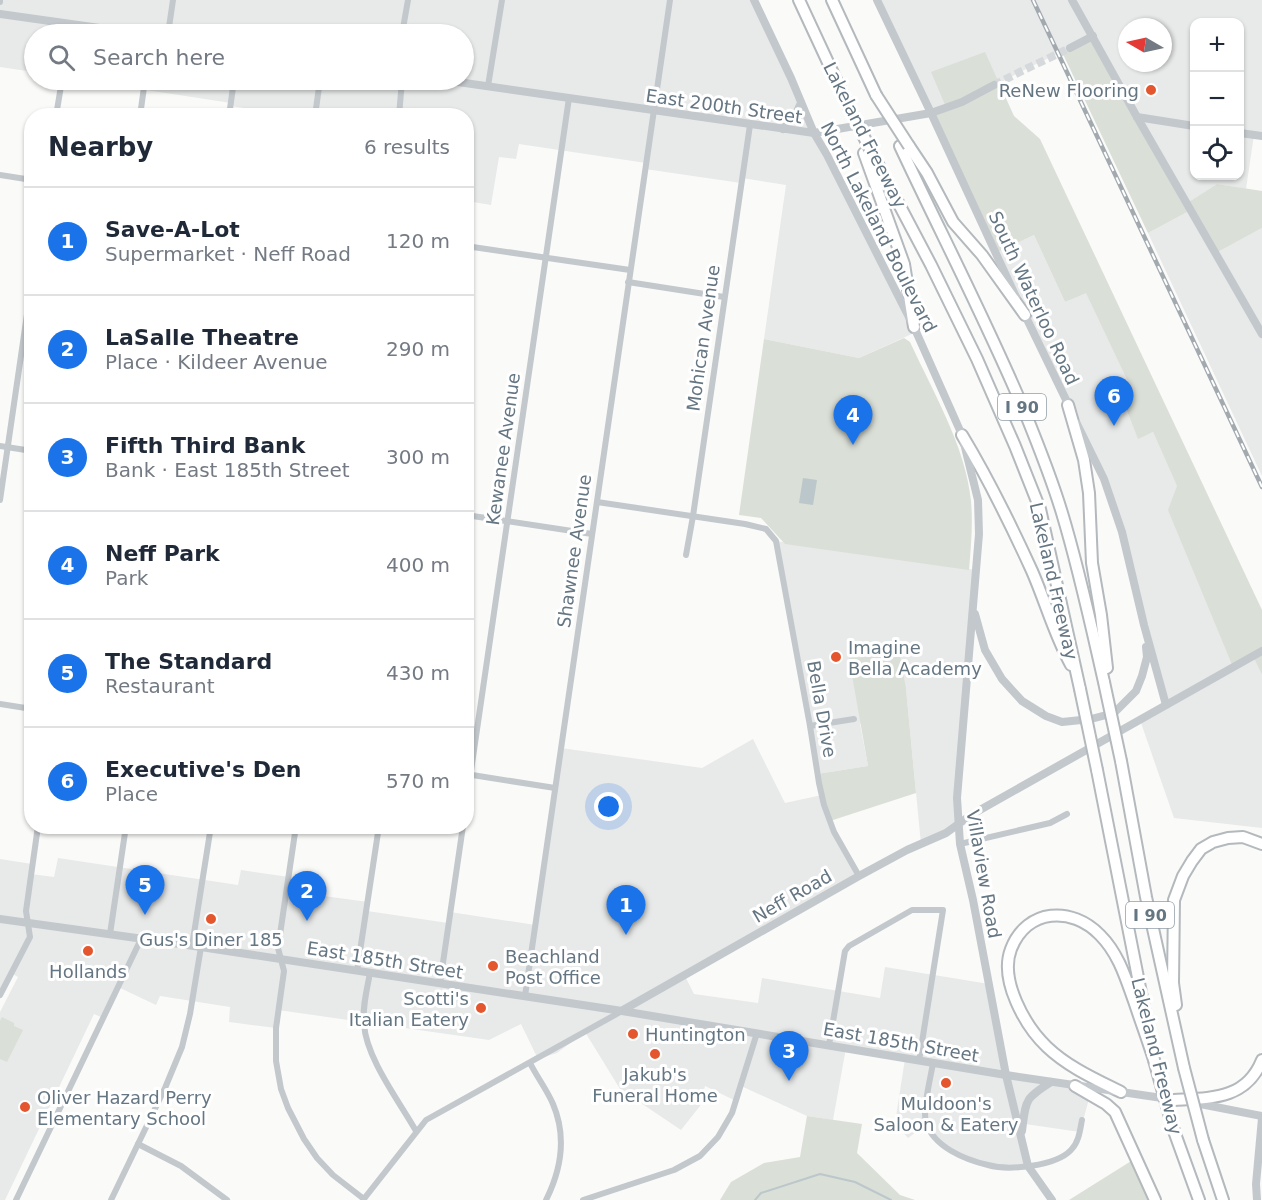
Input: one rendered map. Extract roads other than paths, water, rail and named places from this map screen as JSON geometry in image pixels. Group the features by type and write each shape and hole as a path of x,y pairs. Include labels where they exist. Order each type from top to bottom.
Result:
{"highway":[{"name":"Lakeland Freeway","path":"799,0 868,153 931,265 961,327 1015,446 1040,509 1097,770 1154,1060 1174,1131 1199,1200"},
{"name":"Lakeland Freeway","path":"832,0 876,95 905,146 1011,380 1062,512 1106,681 1146,897 1184,1068 1203,1140 1223,1200"},
{"path":"905,146 927,173 954,222 982,255 1025,315"},
{"path":"868,153 904,264 914,327"},
{"path":"1068,405 1086,471 1092,563 1101,615 1106,681"},
{"path":"962,435 979,463 1032,573 1060,646 1077,674"},
{"path":"1184,1068 1173,983 1174,900 1183,876 1201,849 1213,842 1228,838 1243,837 1262,844"},
{"path":"1121,1092 1073,1068 1047,1047 1029,1026 1016,1002 1009,982 1008,964 1011,949 1026,926 1050,915 1062,915 1082,921 1100,934 1121,963 1154,1060"},
{"path":"1174,1100 1215,1098 1228,1094 1248,1082 1259,1069 1262,1060"},
{"path":"1075,1086 1106,1104 1115,1112 1155,1200"}],"street":[{"path":"170,24 174,0"},
{"path":"404,24 408,0"},
{"path":"488,86 502,0"},
{"name":"Shawnee Avenue","path":"525,996 670,0"},
{"name":"North Lakeland Boulevard","path":"754,0 814,134 832,164 914,327 962,435"},
{"name":"South Waterloo Road","path":"877,0 1104,479 1122,532 1166,705"},
{"path":"1072,0 1262,334"},
{"path":"0,14 69,24"},
{"path":"1070,48 1092,36"},
{"name":"East 200th Street","path":"474,84 814,134 931,113 962,102 994,86"},
{"path":"57,108 60,90"},
{"path":"141,108 144,90"},
{"path":"230,108 233,90"},
{"path":"316,108 319,90"},
{"path":"400,108 401,90"},
{"name":"Kewanee Avenue","path":"474,741 569,98"},
{"path":"783,129 795,116 801,103"},
{"path":"1137,117 1190,125"},
{"name":"Mohican Avenue","path":"686,555 750,125"},
{"path":"1244,134 1262,136"},
{"path":"0,175 24,179"},
{"path":"474,247 630,270"},
{"path":"628,282 724,297"},
{"path":"0,500 4,447 24,328"},
{"name":"Villaview Road","path":"962,435 978,500 979,534 957,798 960,844 973,900 1006,1075 1028,1166 1052,1200"},
{"path":"4,447 24,450"},
{"path":"597,502 693,516"},
{"path":"474,515 592,534"},
{"name":"Bella Drive","path":"693,516 745,524 766,530 776,541 824,805 834,832 859,876"},
{"path":"973,606 985,650 1002,679 1022,701 1046,716 1062,722 1091,719 1114,713 1136,691 1147,657 1144,625"},
{"name":"Neff Road","path":"363,1199 426,1120 859,876 907,850 946,833 971,815 1262,651"},
{"path":"0,704 24,708"},
{"path":"810,726 854,719"},
{"path":"474,775 555,788"},
{"path":"960,844 1050,823 1067,814"},
{"path":"0,995 30,937 26,911 37,834"},
{"path":"110,934 125,834"},
{"path":"111,1200 165,1088 182,1047 190,1014 209,834"},
{"path":"295,834 278,948 284,971 275,1042 281,1089 304,1139 318,1158 333,1175 363,1199"},
{"path":"357,971 378,834"},
{"path":"440,983 462,834"},
{"path":"829,1045 845,951 849,946 912,910 943,910 919,1061"},
{"name":"East 185th Street","path":"0,919 622,1011 919,1061 1174,1100 1262,1117"},
{"path":"16,1200 141,939"},
{"path":"370,973 363,1022 367,1043 416,1131"},
{"path":"584,1200 674,1170 700,1156 718,1137 732,1113 757,1033"},
{"path":"530,1063 553,1105 560,1128 559,1167 546,1200"},
{"path":"933,1063 925,1121 932,1133 955,1154 990,1166 1028,1166 1048,1163 1059,1159 1072,1149 1079,1136 1082,1120"},
{"path":"1022,1138 1024,1109 1028,1100 1033,1093 1051,1082"},
{"path":"1257,1200 1256,1184 1262,1117"},
{"path":"138,1144 181,1166 227,1200"},
{"path":"1256,1184 1262,1167"}],"waterway":[{"path":"755,1200 761,1193 820,1174 855,1182 891,1200"}],"tunnel":[{"path":"994,85 1070,48"}],"railway":[{"path":"1033,0 1262,487"}],"place":[{"name":"ReNew Flooring","path":"1151,90"},
{"name":"Executive's Den","path":"1114,426"},
{"name":"Neff Park","path":"853,445"},
{"name":"Imagine Bella Academy","path":"836,657"},
{"name":"The Standard","path":"145,915"},
{"name":"Gus's Diner 185","path":"211,919"},
{"name":"LaSalle Theatre","path":"307,921"},
{"name":"Save-A-Lot","path":"626,935"},
{"name":"Hollands","path":"88,951"},
{"name":"Beachland Post Office","path":"493,966"},
{"name":"Scotti's Italian Eatery","path":"481,1008"},
{"name":"Huntington","path":"633,1034"},
{"name":"Jakub's Funeral Home","path":"655,1054"},
{"name":"Fifth Third Bank","path":"789,1081"},
{"name":"Muldoon's Saloon & Eatery","path":"946,1083"},
{"name":"Oliver Hazard Perry Elementary School","path":"25,1107"}]}
